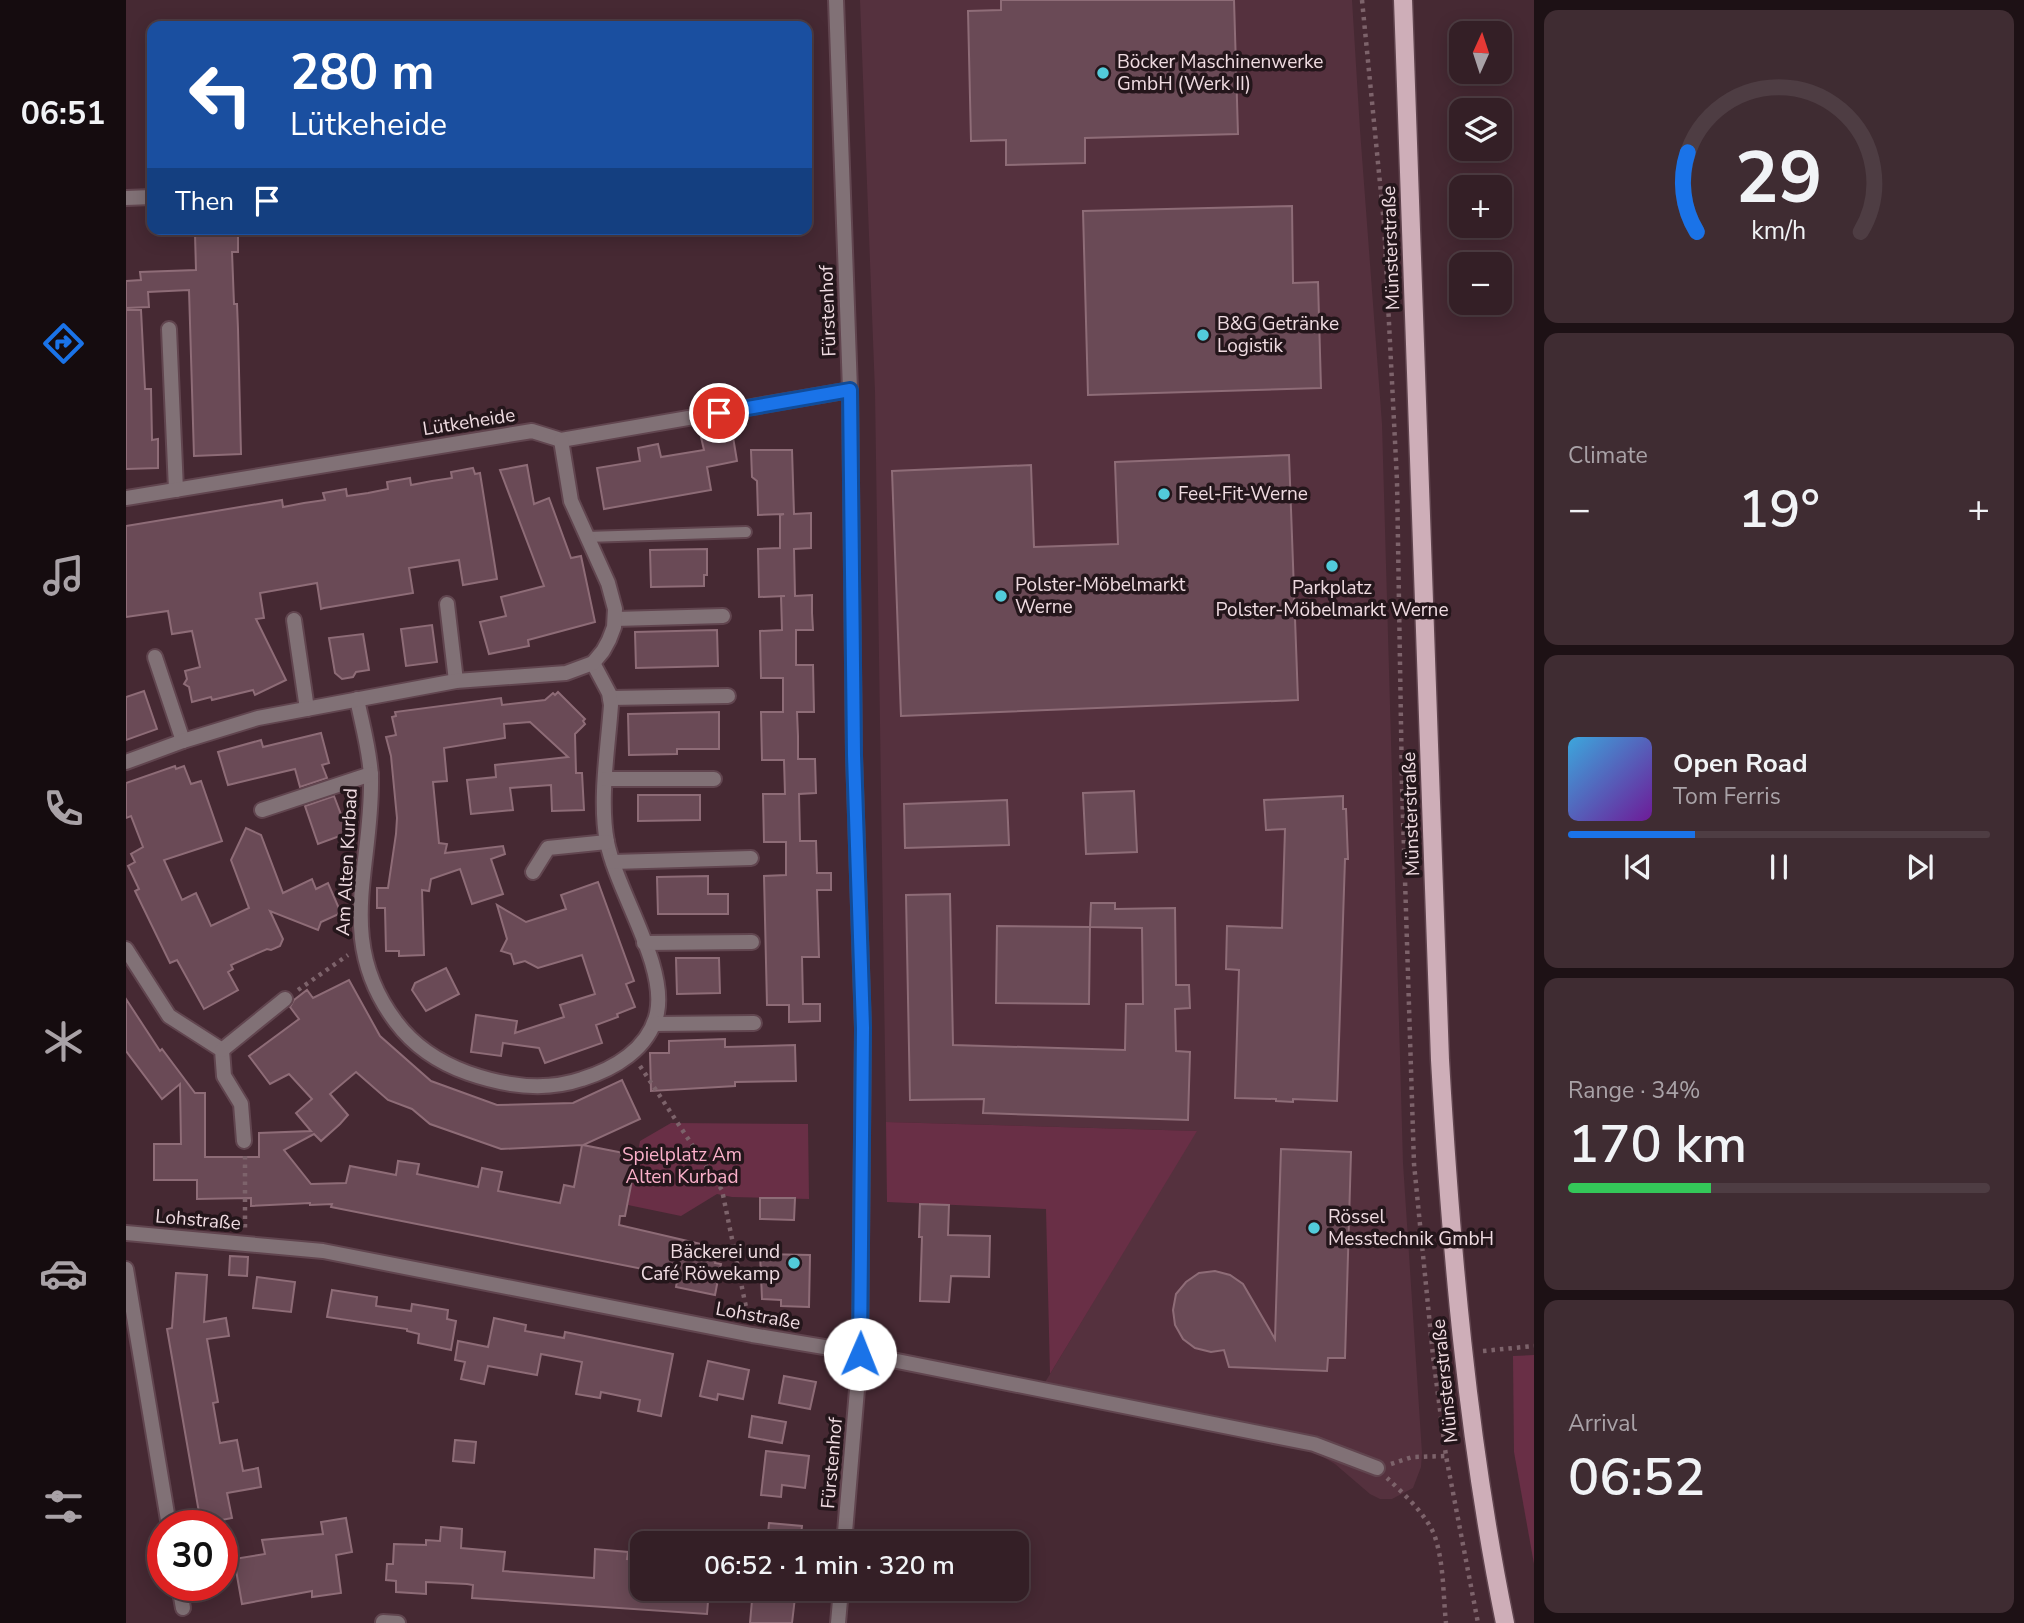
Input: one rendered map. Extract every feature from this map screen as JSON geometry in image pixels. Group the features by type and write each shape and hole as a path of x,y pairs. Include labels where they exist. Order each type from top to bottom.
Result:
{"main road":[{"name":"Münsterstraße","path":"1403,0 1440,1060 1447,1186 1462,1353 1475,1455 1504,1623"}],"street":[{"name":"Fürstenhof","path":"836,0 850,390 855,766 863,1028 860,1354 845,1531"},
{"path":"126,198 147,197"},
{"path":"169,329 176,490"},
{"name":"Lütkeheide","path":"126,498 532,431 561,440 850,390"},
{"path":"126,762 258,718 456,681 566,673 593,663 609,640 615,619 608,583 571,500 561,440"},
{"path":"447,604 456,681"},
{"path":"615,619 723,616"},
{"path":"293,620 307,709"},
{"path":"155,657 183,741"},
{"name":"Am Alten Kurbad","path":"357,699 371,774 361,948 374,986 400,1027 418,1046 438,1060 459,1070 504,1084 549,1087 592,1076 632,1054 650,1033 658,1009 658,981 607,842 606,779 610,698 593,663"},
{"path":"610,698 728,696"},
{"name":"Am Alten Kurbad","path":"262,810 371,774"},
{"path":"606,779 714,779"},
{"path":"533,872 548,848 607,842"},
{"path":"613,862 751,858"},
{"path":"644,943 752,942"},
{"path":"126,948 169,1016 222,1050"},
{"path":"222,1050 285,999"},
{"path":"654,1024 754,1023"},
{"path":"222,1050 224,1076 241,1104 244,1142"},
{"name":"Lohstraße","path":"126,1233 323,1251 1314,1444 1377,1468"},
{"path":"126,1269 166,1510"},
{"path":"182,1601 183,1608"},
{"path":"838,1623 840,1601"}],"lane":[{"path":"586,537 746,533"}],"path":[{"path":"1363,0 1384,224 1397,481 1402,785 1415,1164 1433,1356 1446,1456 1478,1623"},
{"path":"285,999 361,948"},
{"path":"632,1054 722,1190 752,1335"},
{"path":"244,1142 244,1244"},
{"path":"1462,1353 1534,1346"},
{"path":"1446,1456 1412,1457 1377,1468 1409,1498 1435,1534 1446,1623"}],"shaded area":[{"path":"860,0 1352,0 1382,424 1403,1163 1422,1453 1421,1467 1413,1488 1392,1499 1380,1499 1370,1494 1335,1464 1313,1451 1038,1394 1196,1131 886,1122 875,392"}],"green space":[{"path":"886,1122 1197,1131 1050,1374 1046,1209 887,1202"},
{"name":"Spielplatz Am Alten Kurbad","path":"671,1123 808,1124 809,1199 732,1197 717,1194 681,1216 628,1205 640,1141"},
{"path":"1534,1355 1534,1564 1514,1452 1513,1356"}],"building":[{"name":"Böcker Maschinenwerke GmbH (Werk II)","path":"1001,0 1234,0 1238,134 1085,138 1085,163 1006,165 1006,140 971,141 968,11 1001,10"},
{"name":"B&G Getränke Logistik","path":"1292,206 1293,283 1318,282 1321,388 1088,395 1083,211"},
{"path":"195,235 238,235 238,252 232,252 234,304 237,304 241,454 194,456 189,290 148,292 149,307 126,308 126,281 141,280 140,272 196,270"},
{"path":"126,310 141,310 145,389 151,389 152,440 158,439 158,468 126,469"},
{"path":"732,431 737,461 707,467 711,490 604,509 597,468 640,461 638,448 658,444 661,457 704,450 701,437"},
{"path":"751,450 792,450 794,514 811,513 811,548 794,549 795,596 812,595 813,630 796,630 796,665 813,665 814,712 797,712 798,759 815,759 816,793 799,794 800,841 816,841 817,873 831,873 831,890 817,890 819,957 802,957 803,1004 820,1004 820,1021 789,1022 789,1005 767,1005 764,876 786,875 786,842 764,842 763,794 785,794 784,760 762,760 761,712 783,712 783,678 761,678 760,631 782,630 781,596 759,597 758,549 780,548 780,515 784,514 758,515 757,481 752,477"},
{"name":"Polster-Möbelmarkt Werne","path":"1289,455 1298,700 901,716 892,471 1031,465 1034,547 1118,544 1115,462"},
{"path":"527,465 534,504 549,498 571,558 581,556 595,622 528,640 529,646 489,654 480,622 506,616 501,597 544,586 500,470"},
{"path":"473,468 475,474 480,473 497,579 463,585 459,560 409,568 413,593 321,609 317,583 260,593 264,618 256,619 286,680 255,695 253,690 192,702 189,687 184,684 187,679 185,671 200,667 192,631 172,634 168,611 126,617 126,526 282,500 283,507 325,500 323,493 346,489 347,496 368,493 388,489 387,482 410,478 411,485 452,478 451,472"},
{"path":"707,549 707,575 704,575 704,586 651,587 650,550"},
{"path":"432,625 437,662 406,666 401,629"},
{"path":"717,630 718,666 636,668 635,632"},
{"path":"363,634 369,670 356,672 353,677 342,679 335,673 329,638"},
{"path":"144,691 157,729 126,740 126,697"},
{"path":"558,692 585,719 585,724 575,734 576,773 582,773 584,810 552,811 551,785 510,788 513,810 471,814 467,780 496,777 495,765 568,757 530,722 504,724 505,738 444,748 447,781 433,782 439,843 447,844 445,853 503,846 505,854 491,859 503,894 472,904 460,869 431,879 429,891 422,890 424,955 399,956 399,951 386,951 385,908 377,908 377,888 388,888 396,834 391,756 386,737 396,735 392,717 396,716 395,712 501,698 502,705 545,700"},
{"path":"719,712 719,749 677,749 677,754 629,755 628,714"},
{"path":"321,733 329,763 322,765 327,778 300,787 295,769 228,785 218,752 261,740 263,747"},
{"path":"175,766 176,769 184,766 191,784 201,781 222,841 164,860 182,900 196,893 211,926 249,908 231,860 246,828 261,835 283,893 312,879 316,889 328,883 341,913 321,922 318,930 270,911 283,939 280,946 231,965 233,969 228,972 238,990 204,1009 177,960 170,963 135,891 139,889 128,866 135,862 131,854 143,847 131,816 126,818 126,783"},
{"path":"1134,791 1137,852 1086,854 1083,793"},
{"path":"638,795 700,795 700,820 638,821"},
{"path":"334,796 348,833 318,844 305,806"},
{"path":"1343,796 1348,859 1345,859 1337,1101 1293,1099 1293,1102 1235,1098 1239,970 1226,969 1227,926 1282,928 1285,829 1266,830 1264,800"},
{"path":"1007,800 1009,845 905,848 904,804"},
{"path":"708,876 708,894 728,894 728,914 658,914 657,877"},
{"path":"598,882 634,981 626,984 635,1007 596,1025 602,1043 545,1063 539,1048 503,1043 501,1056 471,1052 476,1015 517,1021 515,1033 564,1017 560,1005 595,994 582,955 538,968 525,961 514,964 511,954 501,951 507,939 497,905 526,922 566,909 561,895"},
{"path":"950,894 953,1045 1125,1050 1126,1004 1143,1004 1142,928 1090,927 1091,903 1115,903 1115,909 1175,908 1176,985 1189,985 1190,1008 1175,1009 1176,1051 1190,1052 1188,1120 983,1113 984,1099 910,1100 906,895"},
{"path":"997,926 1090,927 1089,1004 996,1003"},
{"path":"676,958 719,958 720,993 677,994"},
{"path":"446,968 459,994 426,1011 412,990 415,983"},
{"path":"349,980 380,1036 431,1081 497,1105 573,1103 622,1080 640,1119 583,1145 634,1155 632,1164 635,1165 625,1216 620,1216 619,1225 718,1248 715,1263 721,1264 715,1295 676,1287 678,1276 331,1207 332,1204 251,1206 251,1198 197,1199 197,1180 154,1180 154,1144 181,1144 180,1084 162,1099 126,1051 126,999 160,1051 162,1049 195,1093 205,1093 205,1157 259,1157 259,1133 311,1131 296,1113 312,1099 289,1074 270,1084 249,1056 299,1019 290,1007 294,1000 307,990 313,998","holes":["356,1072 388,1100 412,1109 430,1124 501,1149 582,1145 574,1187 564,1185 560,1203 498,1191 502,1172 482,1168 478,1187 417,1174 419,1164 398,1161 396,1175 350,1166 346,1183 311,1184 284,1150 314,1134 321,1141 340,1124 348,1115 330,1094"]},
{"path":"725,1039 725,1047 795,1045 796,1081 735,1082 735,1086 651,1091 650,1053 669,1053 669,1041"},
{"name":"Rössel Messtechnik GmbH","path":"1281,1149 1351,1152 1345,1358 1328,1358 1327,1371 1229,1367 1224,1350 1211,1352 1195,1348 1183,1339 1175,1325 1173,1310 1176,1294 1186,1282 1199,1273 1215,1271 1230,1275 1243,1284 1275,1339"},
{"path":"760,1198 795,1198 794,1220 760,1219"},
{"path":"920,1204 949,1205 948,1235 990,1236 989,1277 951,1276 949,1302 920,1301"},
{"path":"760,1254 810,1255 809,1307 781,1306 781,1300 762,1299"},
{"path":"230,1256 248,1257 247,1276 229,1275"},
{"path":"176,1273 207,1275 204,1322 226,1318 229,1336 207,1339 218,1402 213,1403 220,1443 237,1440 243,1471 258,1468 261,1487 227,1493 230,1510 199,1510 167,1329 172,1328"},
{"path":"257,1277 295,1282 291,1312 253,1308"},
{"path":"332,1290 377,1297 376,1306 411,1311 412,1304 448,1310 447,1319 456,1321 451,1350 418,1343 419,1334 407,1329 327,1317"},
{"path":"494,1318 526,1325 525,1331 564,1338 565,1332 673,1354 661,1416 638,1411 640,1400 601,1392 600,1398 576,1394 582,1362 541,1354 537,1375 488,1366 484,1384 461,1379 465,1362 455,1360 458,1341 488,1347"},
{"path":"708,1361 749,1370 743,1399 718,1394 717,1400 700,1396"},
{"path":"784,1376 816,1382 810,1409 779,1403"},
{"path":"752,1416 786,1422 782,1443 749,1437"},
{"path":"455,1440 476,1442 474,1463 453,1461"},
{"path":"766,1451 809,1456 805,1488 782,1485 781,1497 761,1495"},
{"path":"346,1518 352,1552 336,1555 341,1593 312,1597 312,1591 242,1604 238,1558 265,1554 262,1540 323,1534 321,1522"},
{"path":"769,1523 802,1526 801,1531 768,1531"},
{"path":"441,1527 462,1529 461,1548 505,1552 503,1571 594,1578 595,1549 628,1552 630,1601 708,1601 707,1614 472,1598 473,1585 467,1584 426,1582 426,1594 396,1592 396,1581 386,1580 387,1564 393,1564 394,1544 426,1545 426,1540 440,1541"},
{"path":"752,1601 795,1601 792,1623 750,1623"}],"place":[{"name":"Böcker Maschinenwerke GmbH (Werk II)","path":"1103,73"},
{"name":"B&G Getränke Logistik","path":"1203,335"},
{"name":"Feel-Fit-Werne","path":"1164,494"},
{"name":"Parkplatz Polster-Möbelmarkt Werne","path":"1332,566"},
{"name":"Polster-Möbelmarkt Werne","path":"1001,596"},
{"name":"Rössel Messtechnik GmbH","path":"1314,1228"},
{"name":"Bäckerei und Café Röwekamp","path":"794,1263"}],"route":[{"path":"719,413 850,390 854,755 863,1028 860,1354"}]}
